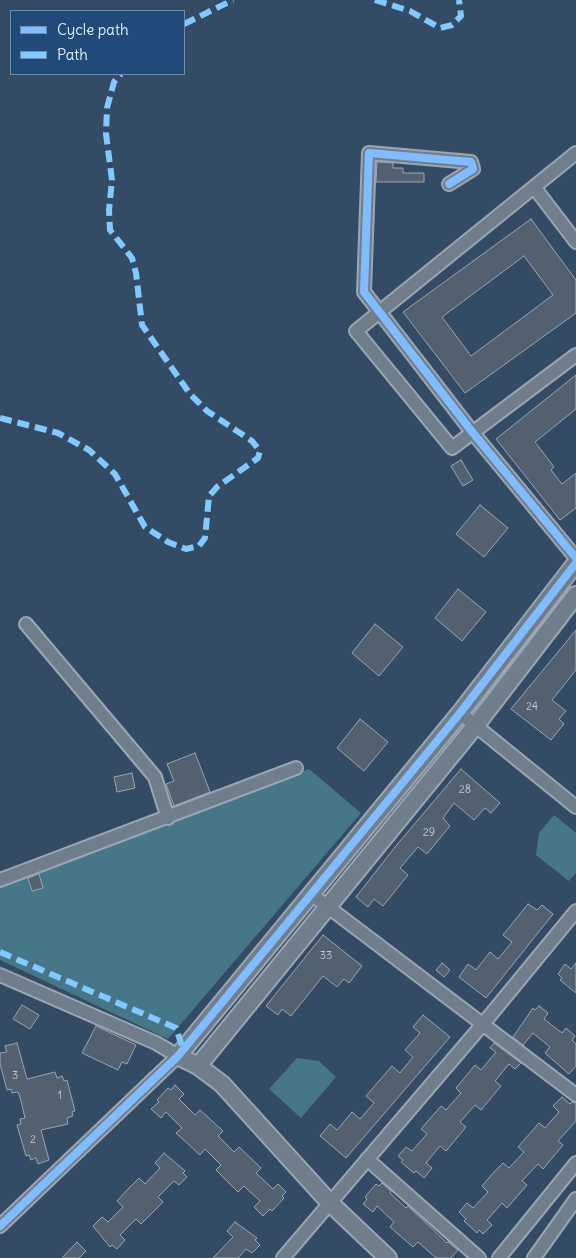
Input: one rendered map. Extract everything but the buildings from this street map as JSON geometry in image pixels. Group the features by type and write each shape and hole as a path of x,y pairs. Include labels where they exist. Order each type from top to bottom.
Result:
{"street":[{"path":"448,184 473,169 471,162 369,154 364,292 473,433 576,558"},
{"path":"576,154 356,331 452,448 576,355"},
{"path":"534,187 576,242"},
{"path":"0,1226 178,1056 460,713 576,563"},
{"path":"198,1066 476,725 576,595"},
{"path":"26,624 155,777 168,818"},
{"path":"460,713 576,807"},
{"path":"0,880 296,768"},
{"path":"311,894 576,1095"},
{"path":"283,1258 483,1024 576,911"},
{"path":"0,975 156,1044 198,1066 233,1095 330,1203 388,1258"},
{"path":"367,1159 479,1258"},
{"path":"499,1258 576,1163"},
{"path":"534,1258 576,1199"}],"shaded area":[{"path":"309,769 361,813 168,1039 0,960 0,886"},
{"path":"554,815 576,833 576,873 569,881 536,855 539,833"},
{"path":"297,1058 319,1061 336,1077 301,1118 269,1089"}],"marked path":[{"path":"185,24 233,0"},
{"path":"375,0 410,11 440,28 452,25 461,16 459,0"},
{"path":"0,418 58,433 89,450 115,474 145,527 168,542 186,549 199,546 205,538 209,496 217,487 258,458 260,451 252,441 207,411 190,394 142,325 136,273 132,258 110,230 109,210 112,180 106,134 107,108 114,82 120,75"},
{"path":"0,952 176,1028 183,1049"}],"cycle path":[{"path":"449,184 473,169 471,162 369,153 364,292 473,433 576,558"},
{"path":"0,1226 178,1056 460,713 576,563"}]}
